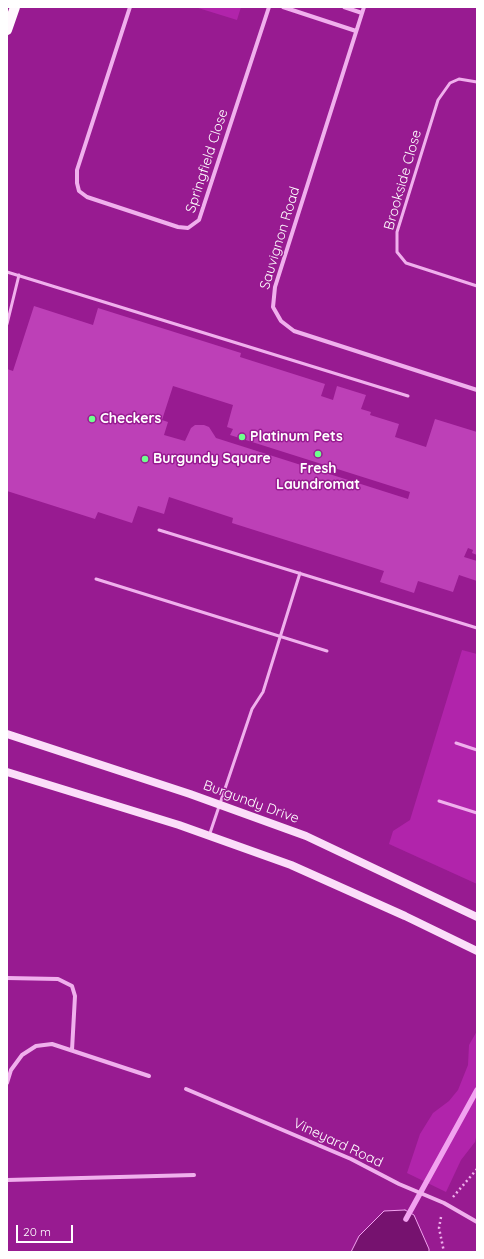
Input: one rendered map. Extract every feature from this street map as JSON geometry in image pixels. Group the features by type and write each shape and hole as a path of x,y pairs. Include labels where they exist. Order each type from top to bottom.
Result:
{"main road":[{"path":"7,30 15,7"},
{"name":"Burgundy Drive","path":"7,734 220,804 306,836 477,917"},
{"path":"7,772 179,825 209,837 291,865 405,916 477,951"}],"street":[{"name":"Springfield Close","path":"130,7 77,170 79,191 86,197 178,227 188,228 199,220 268,7"},
{"path":"283,7 356,31"},
{"path":"344,7 362,14"},
{"name":"Sauvignon Road","path":"364,7 277,280 273,296 273,307 282,322 294,331 477,390"},
{"path":"7,978 58,979 72,986 75,996 72,1050"},
{"path":"7,1083 16,1061 36,1046 52,1044 148,1076"},
{"name":"Vineyard Road","path":"186,1089 351,1159 399,1184 444,1203 476,1220"},
{"path":"7,1180 194,1175"}],"lane":[{"name":"Brookside Close","path":"477,82 459,79 454,81 444,90 438,100 397,232 397,252 406,263 477,286"},
{"path":"7,272 408,396"},
{"path":"7,324 19,275"},
{"path":"159,530 477,628"},
{"path":"209,837 252,709 263,692 300,573"},
{"path":"96,579 326,650"},
{"path":"456,743 477,750"},
{"path":"439,801 477,813"}],"path":[{"path":"452,1197 477,1169"},
{"path":"441,1217 438,1228 444,1252"}],"shaded area":[{"path":"195,7 241,7 237,20"},
{"path":"462,650 477,654 477,884 389,844 393,831 410,820"},
{"path":"477,1031 477,1133 475,1142 461,1160 446,1192 407,1173 420,1134 433,1113 449,1101 458,1090 468,1065 469,1045"},
{"path":"405,1210 414,1215 429,1252 351,1252 359,1236 384,1211"}],"building":[{"name":"Burgundy Square","path":"34,306 93,325 98,308 241,353 240,357 325,384 321,396 333,400 337,386 366,395 361,409 371,412 370,415 399,424 395,437 426,447 435,419 477,432 477,555 472,553 473,550 468,548 464,557 477,561 477,581 459,575 453,592 418,581 414,593 380,582 384,571 232,523 233,518 169,497 164,514 138,506 132,523 98,512 95,519 7,491 7,369 13,371","holes":["173,386 233,405 227,427 233,429 230,435 410,492 408,499 216,438 209,427 204,425 195,425 191,428 185,441 164,435 168,422 162,420"]}],"waterway":[{"path":"406,1219 477,1090"}],"place":[{"name":"Checkers","path":"92,419"},
{"name":"Platinum Pets","path":"242,437"},
{"name":"Fresh Laundromat","path":"318,454"},
{"name":"Burgundy Square","path":"145,459"}]}
